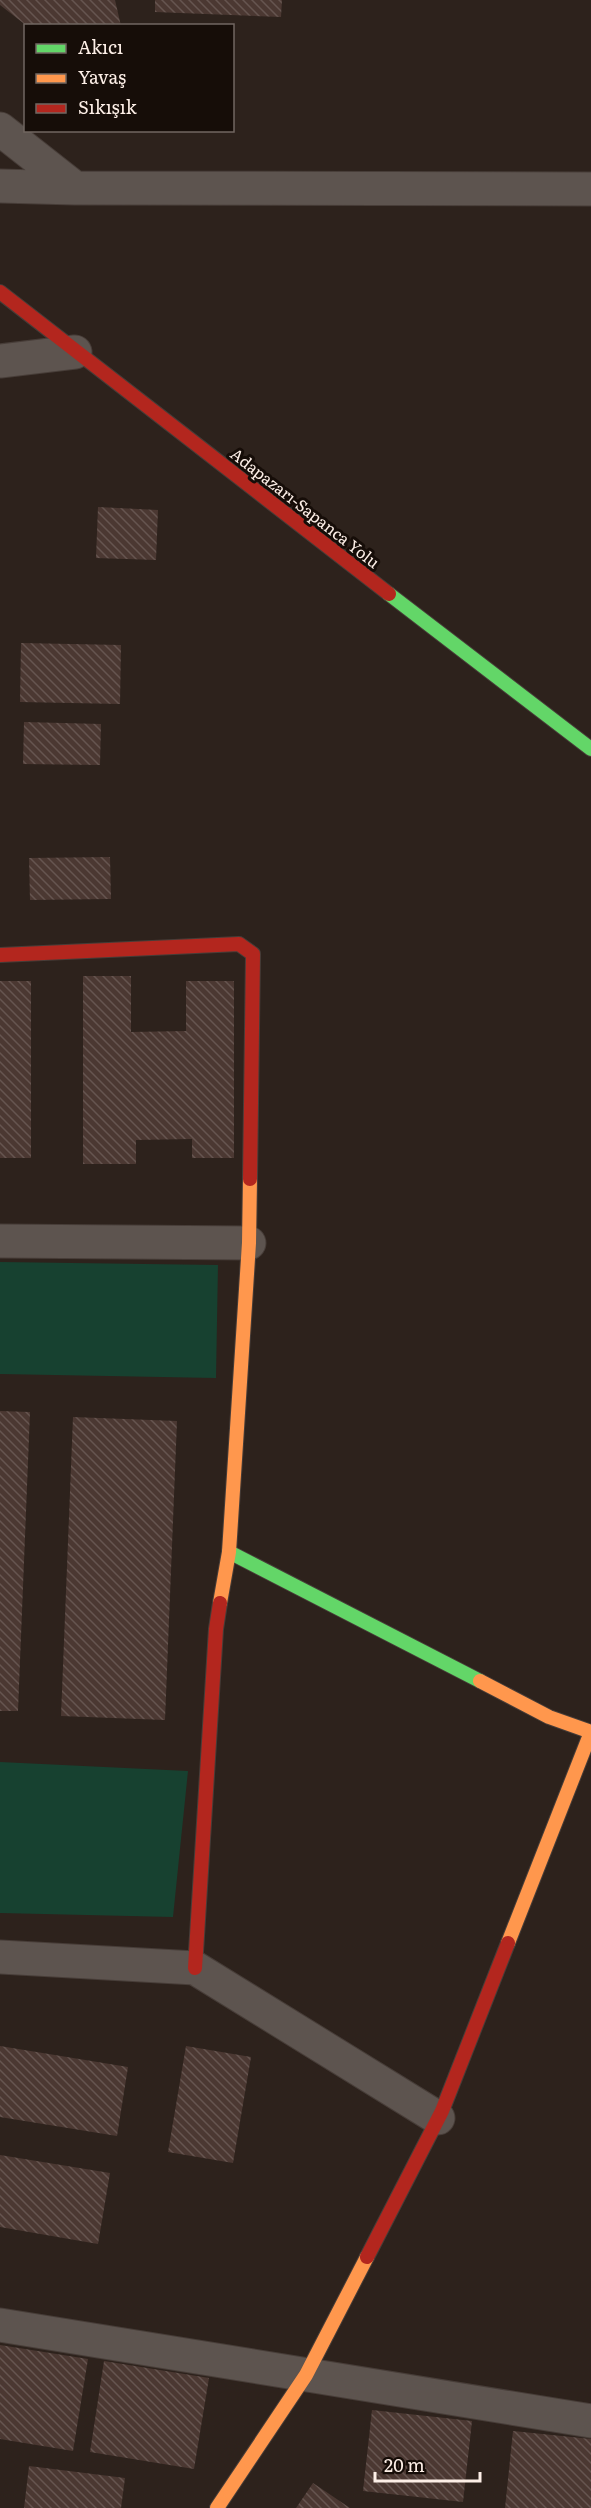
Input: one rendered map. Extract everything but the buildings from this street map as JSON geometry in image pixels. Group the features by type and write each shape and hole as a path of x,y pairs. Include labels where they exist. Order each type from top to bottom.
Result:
{"street":[{"path":"0,129 75,189"},
{"path":"0,186 75,189 591,189"},
{"name":"Adapazarı-Sapanca Yolu","path":"0,292 591,749"},
{"path":"0,361 75,352"},
{"path":"0,955 239,944 253,954 249,1243 228,1552 216,1629 195,1968"},
{"path":"0,1240 249,1243"},
{"path":"218,2508 306,2375 438,2118 591,1732 549,1717 228,1552"},
{"path":"0,1957 195,1968 438,2118"},
{"path":"0,2325 591,2421"}],"green space":[{"path":"0,1262 218,1265 216,1378 0,1374"},
{"path":"0,1762 188,1771 173,1917 0,1913"}],"traffic: fast":[{"path":"389,594 591,749"},
{"path":"229,1552 480,1681"}],"traffic: slow":[{"path":"220,1603 229,1552 249,1243 250,1179"},
{"path":"480,1681 549,1717 591,1732 508,1943"},
{"path":"217,2508 306,2375 367,2257"}],"traffic: jam":[{"path":"0,292 389,594"},
{"path":"0,955 239,944 253,954 250,1179"},
{"path":"195,1968 216,1629 220,1603"},
{"path":"367,2257 442,2111 508,1943"}]}
